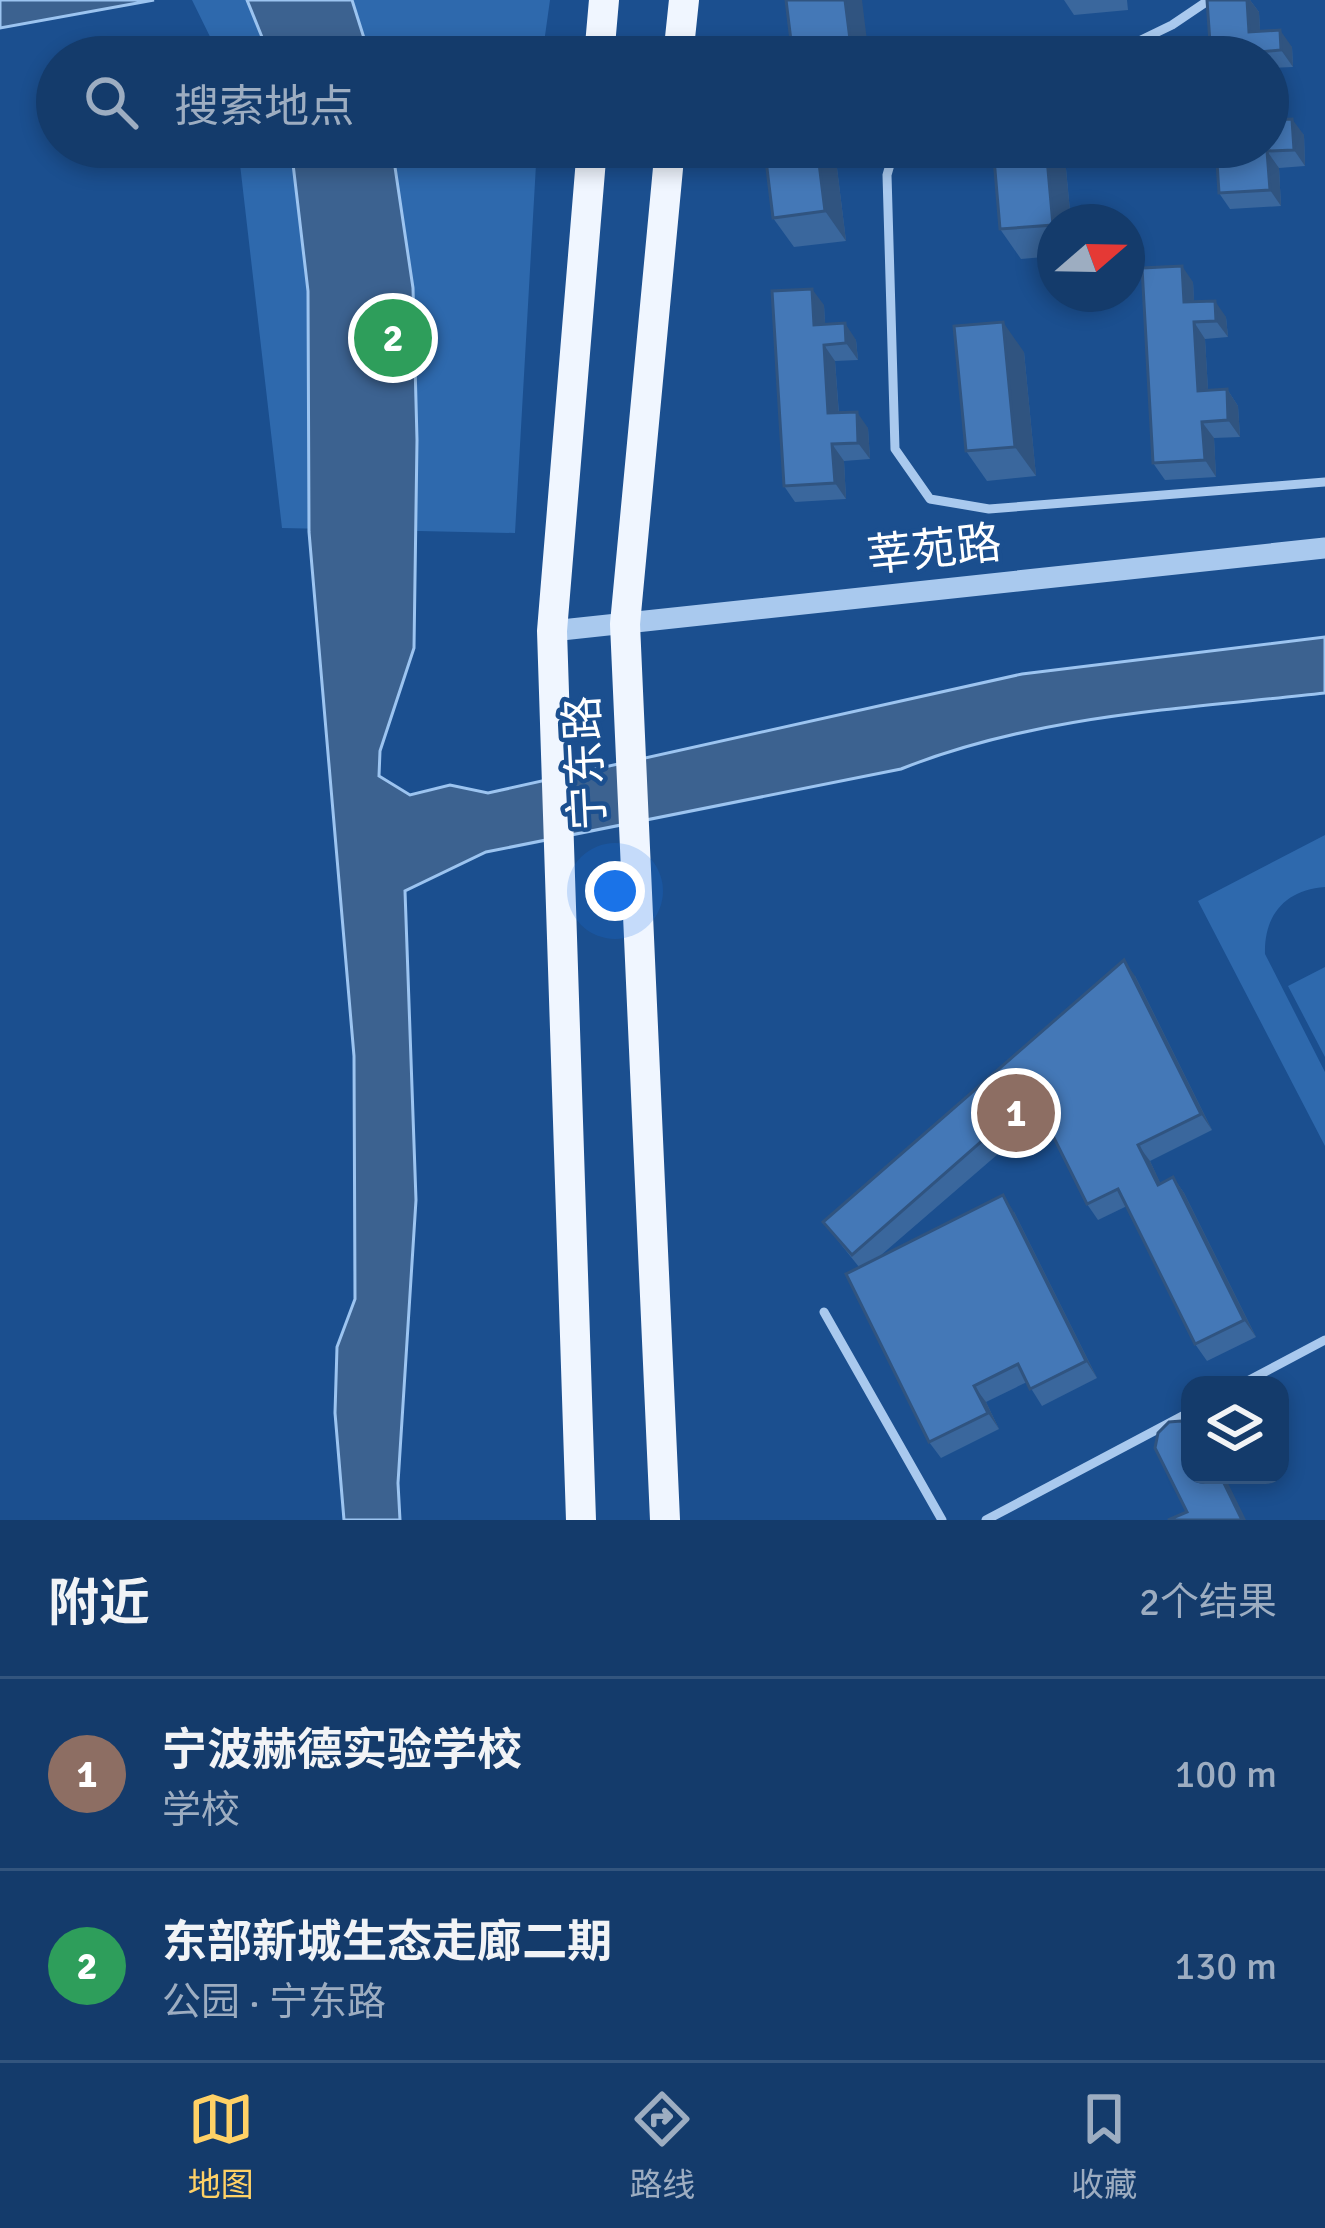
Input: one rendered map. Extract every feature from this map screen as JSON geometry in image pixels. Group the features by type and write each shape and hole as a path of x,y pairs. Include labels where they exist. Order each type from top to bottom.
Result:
{"main road":[{"path":"601,36 604,0"},
{"path":"680,36 684,0"},
{"name":"宁东路","path":"581,1520 552,631 590,168"},
{"name":"宁东路","path":"665,1520 625,625 668,168"}],"street":[{"name":"莘苑路","path":"552,631 1325,548"}],"lane":[{"path":"1149,36 1209,0"},
{"path":"889,168 895,449 930,499 989,509 1325,482"},
{"path":"824,1312 942,1520"},
{"path":"1257,1376 1325,1340"},
{"path":"986,1520 1181,1417"}],"shaded area":[{"path":"0,0 154,0 0,28"},
{"path":"192,0 550,0 545,36 210,36"},
{"path":"247,0 352,0 363,36 262,36"},
{"path":"240,168 536,168 515,533 282,528"},
{"path":"293,168 395,168 413,288 414,648 380,751 379,776 410,795 450,785 488,793 1022,674 1325,637 1325,693 1057,725 901,769 486,852 405,891 416,1200 398,1483 400,1520 344,1520 335,1413 337,1347 355,1299 354,1056 309,532 308,291"},
{"path":"1325,835 1325,887 1299,893 1280,907 1268,927 1265,954 1325,1072 1325,1146 1198,901"},
{"path":"1325,967 1325,1057 1288,986"}],"building":[{"path":"786,0 845,0 850,36 790,36"},
{"path":"1207,0 1247,0 1249,32 1280,30 1280,36 1210,36"},
{"path":"1292,119 1294,150 1289,150"},
{"path":"767,168 820,168 825,211 773,218"},
{"path":"995,168 1048,168 1051,204 1037,204 1037,226 1000,229"},
{"path":"1217,168 1268,168 1270,190 1219,193"},
{"path":"1182,266 1184,302 1215,301 1216,321 1194,322 1198,391 1227,389 1228,420 1202,422 1205,460 1153,463 1145,268"},
{"path":"812,289 814,325 845,323 846,343 824,345 828,413 857,412 858,443 832,444 835,483 784,486 772,291"},
{"path":"1003,322 1015,447 966,451 954,326"},
{"path":"1124,960 1201,1114 1138,1145 1158,1185 1173,1177 1244,1320 1195,1344 1118,1189 1087,1204 1033,1096 852,1255 823,1222"},
{"path":"1003,1195 1086,1361 1030,1389 1018,1364 974,1386 988,1413 929,1442 846,1274"},
{"path":"1181,1421 1181,1484 1224,1484 1242,1520 1168,1520 1187,1512 1155,1448 1158,1433 1169,1422"}],"place":[{"name":"东部新城生态走廊二期","path":"393,338"},
{"name":"宁波赫德实验学校","path":"1016,1113"}]}
